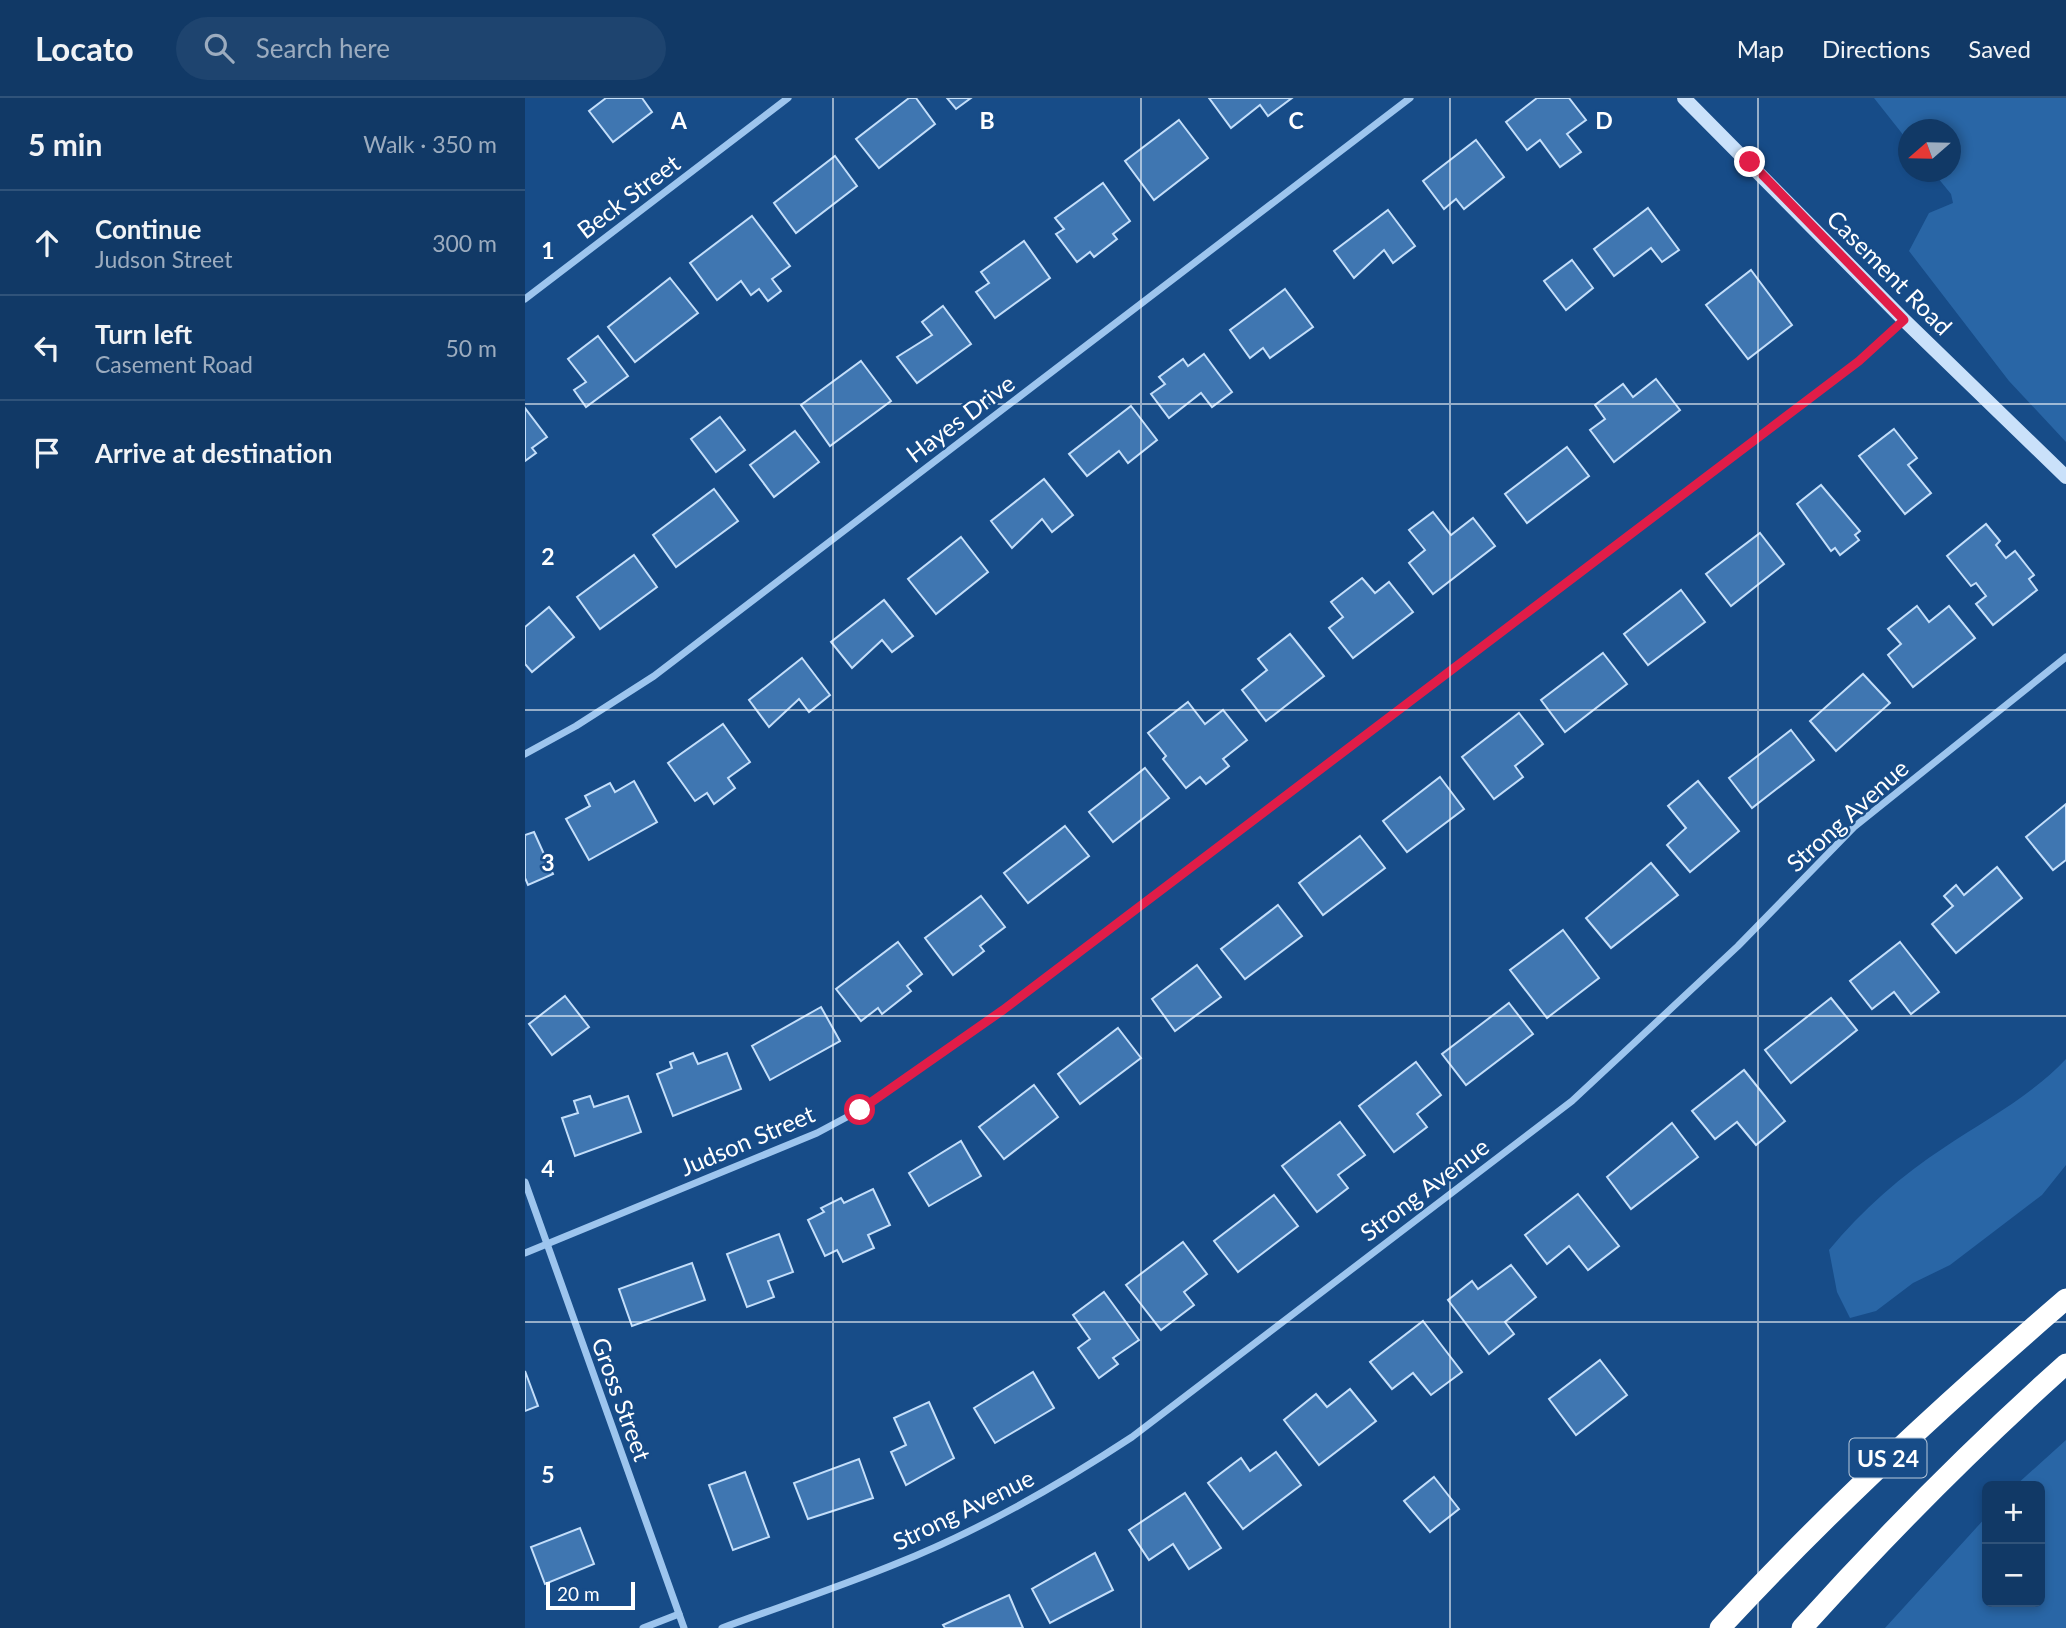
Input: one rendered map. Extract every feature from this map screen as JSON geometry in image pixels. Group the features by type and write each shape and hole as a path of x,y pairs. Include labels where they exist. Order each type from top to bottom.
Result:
{"highway":[{"name":"US 24","path":"1720,1628 1798,1544 1929,1419 2066,1299"},
{"name":"US 24","path":"1802,1628 1881,1539 1990,1432 2066,1364"}],"street":[{"name":"Beck Street","path":"525,299 789,98"},
{"name":"Hayes Drive","path":"525,754 576,726 655,676 1410,98"},
{"name":"Casement Road","path":"1683,98 1904,320 2066,477"},
{"name":"Judson Street","path":"525,1253 768,1154 860,1110 1003,1010 1859,361 1904,320"},
{"name":"Strong Avenue","path":"722,1628 894,1565 983,1524 1070,1478 1132,1437 1571,1101 1738,946 1854,827 2066,657"},
{"name":"Gross Street","path":"525,1182 684,1628"},
{"path":"643,1628 679,1614"}],"shaded area":[{"path":"1874,98 2066,98 2066,442 2009,381 1909,251 1929,213 1953,203 1951,194 1941,182 1961,182 1961,119 1898,119 1898,128"},
{"path":"2066,1059 2066,1165 2042,1195 1950,1265 1913,1283 1876,1311 1850,1318 1837,1292 1829,1250 1869,1207 1898,1181 2023,1096"},
{"path":"2066,1440 2066,1628 1885,1628 1982,1521 1982,1607 2045,1607 2045,1481 2021,1481"}],"building":[{"path":"606,98 642,98 652,112 613,142 589,111"},
{"path":"909,98 916,98 935,124 879,168 856,139"},
{"path":"947,98 971,98 956,109"},
{"path":"1209,98 1292,98 1268,116 1260,105 1231,128"},
{"path":"1537,98 1569,98 1586,120 1567,134 1581,152 1560,167 1540,140 1527,150 1506,122"},
{"path":"1179,120 1208,158 1154,200 1125,161"},
{"path":"1476,140 1504,177 1464,209 1456,199 1444,209 1423,181"},
{"path":"835,156 857,186 796,233 774,203"},
{"path":"1103,183 1130,221 1113,234 1117,239 1094,257 1090,252 1077,262 1056,234 1064,229 1055,218"},
{"path":"1648,208 1679,250 1662,262 1651,248 1614,276 1594,249"},
{"path":"1388,210 1415,246 1393,263 1384,250 1354,278 1334,251"},
{"path":"752,216 790,266 772,279 781,291 768,301 759,289 751,295 741,281 717,300 690,263"},
{"path":"1024,241 1050,278 995,318 976,292 989,283 981,272"},
{"path":"1572,260 1593,288 1566,310 1544,281"},
{"path":"1751,270 1792,325 1748,359 1706,305"},
{"path":"670,278 698,313 635,362 608,327"},
{"path":"1285,289 1313,327 1270,358 1263,348 1250,358 1230,330"},
{"path":"943,306 971,344 917,383 897,357 932,335 922,322"},
{"path":"598,336 628,376 586,407 574,390 586,382 568,359"},
{"path":"1204,354 1232,392 1212,407 1201,393 1169,418 1151,394 1165,384 1159,377 1183,359 1188,366"},
{"path":"861,361 891,401 830,446 801,405"},
{"path":"1656,379 1680,410 1614,462 1590,430 1605,419 1595,405 1623,384 1633,397"},
{"path":"1131,406 1157,440 1128,463 1119,451 1087,476 1069,454"},
{"path":"525,408 547,437 532,448 536,453 525,461"},
{"path":"720,417 745,450 716,472 691,439"},
{"path":"1894,429 1917,458 1908,465 1931,493 1905,514 1859,456"},
{"path":"795,431 819,462 774,497 750,465"},
{"path":"1567,447 1589,476 1527,523 1505,494"},
{"path":"1044,479 1073,515 1052,532 1042,519 1012,548 991,521"},
{"path":"1821,485 1860,531 1855,535 1859,540 1840,555 1835,548 1831,551 1797,504"},
{"path":"714,489 738,521 676,567 653,535"},
{"path":"1433,512 1451,535 1473,518 1495,546 1433,594 1409,563 1425,550 1409,530"},
{"path":"1986,524 2000,541 1996,545 2006,558 2015,551 2034,575 2029,579 2037,590 1993,625 1976,604 1986,596 1976,583 1971,586 1947,556"},
{"path":"1760,533 1784,564 1731,606 1706,574"},
{"path":"961,537 988,572 936,614 908,579"},
{"path":"634,555 657,587 600,629 577,597"},
{"path":"1362,578 1375,593 1389,582 1413,612 1353,658 1329,628 1343,617 1331,602"},
{"path":"1681,590 1705,622 1648,665 1624,634"},
{"path":"884,600 913,636 892,652 882,640 852,668 831,642"},
{"path":"1917,606 1929,622 1949,606 1975,638 1913,687 1888,655 1901,644 1888,629"},
{"path":"549,607 574,637 532,672 525,664 525,627"},
{"path":"1290,634 1324,676 1266,721 1242,690 1267,670 1258,659"},
{"path":"1603,653 1627,684 1565,732 1541,700"},
{"path":"802,658 830,695 809,712 799,699 769,727 749,700"},
{"path":"1863,674 1890,703 1836,751 1810,721"},
{"path":"1188,702 1205,724 1223,710 1247,740 1223,759 1229,766 1206,784 1200,777 1186,788 1163,759 1166,756 1148,733"},
{"path":"1519,713 1543,744 1515,766 1523,777 1494,799 1462,757"},
{"path":"723,724 750,762 728,778 735,788 714,804 707,793 695,801 668,763"},
{"path":"1791,730 1814,760 1752,808 1729,778"},
{"path":"1145,768 1169,798 1113,842 1089,812"},
{"path":"1440,777 1464,809 1407,852 1383,821"},
{"path":"634,781 657,822 589,860 566,819 590,806 585,796 610,783 615,792"},
{"path":"1698,781 1739,831 1690,872 1667,845 1686,828 1668,806"},
{"path":"2066,804 2066,860 2053,870 2026,837"},
{"path":"1065,826 1089,856 1028,903 1004,873"},
{"path":"534,832 553,874 528,885 525,878 525,835"},
{"path":"1360,836 1385,868 1323,915 1299,883"},
{"path":"1651,863 1678,895 1611,948 1586,918"},
{"path":"1997,867 2022,898 1956,953 1932,924 1953,906 1944,896 1956,885 1964,895"},
{"path":"981,896 1005,927 980,946 984,951 953,975 925,938"},
{"path":"1278,905 1302,936 1245,979 1221,949"},
{"path":"1563,930 1599,978 1547,1018 1510,970"},
{"path":"898,942 922,974 907,986 911,991 882,1014 878,1008 861,1021 836,989"},
{"path":"1900,942 1939,992 1911,1014 1894,992 1872,1009 1850,981"},
{"path":"1197,965 1221,997 1175,1031 1152,999"},
{"path":"565,996 589,1027 552,1055 529,1024"},
{"path":"1831,998 1857,1030 1791,1083 1765,1050"},
{"path":"1509,1003 1533,1034 1466,1085 1442,1054"},
{"path":"821,1007 840,1041 770,1080 752,1046"},
{"path":"1118,1028 1141,1058 1080,1104 1058,1074"},
{"path":"693,1053 698,1064 727,1053 741,1089 673,1116 657,1074 672,1068 670,1062"},
{"path":"1416,1062 1441,1095 1417,1114 1427,1127 1394,1152 1359,1106"},
{"path":"1744,1070 1785,1121 1756,1145 1737,1122 1715,1139 1692,1111"},
{"path":"1034,1085 1058,1117 1004,1159 979,1127"},
{"path":"590,1096 594,1107 628,1096 641,1132 575,1156 562,1118 578,1113 574,1101"},
{"path":"1340,1122 1365,1155 1338,1175 1348,1188 1317,1212 1282,1166"},
{"path":"1672,1123 1698,1157 1631,1209 1607,1177"},
{"path":"961,1141 981,1176 929,1206 909,1173"},
{"path":"873,1189 890,1225 868,1235 874,1248 843,1262 837,1250 825,1256 808,1220 824,1212 821,1208 841,1198 844,1203"},
{"path":"1578,1194 1619,1246 1588,1270 1569,1246 1547,1264 1525,1235"},
{"path":"1274,1195 1298,1226 1238,1272 1214,1241"},
{"path":"779,1234 793,1272 768,1281 774,1297 747,1307 727,1254"},
{"path":"1183,1242 1207,1274 1184,1292 1194,1305 1161,1330 1126,1285"},
{"path":"692,1263 705,1300 632,1326 619,1289"},
{"path":"1511,1265 1536,1297 1505,1322 1514,1334 1489,1354 1448,1300 1472,1281 1478,1289"},
{"path":"1104,1292 1139,1340 1113,1358 1118,1364 1099,1378 1078,1348 1090,1339 1073,1315"},
{"path":"1423,1321 1462,1372 1431,1395 1413,1373 1392,1389 1370,1362"},
{"path":"1600,1360 1627,1395 1576,1435 1549,1399"},
{"path":"525,1371 538,1406 525,1411"},
{"path":"1033,1372 1054,1408 995,1443 974,1408"},
{"path":"1350,1389 1376,1421 1319,1465 1284,1420 1316,1394 1327,1407"},
{"path":"929,1402 954,1458 906,1485 891,1452 906,1445 894,1418"},
{"path":"1276,1452 1301,1485 1243,1529 1208,1483 1241,1458 1250,1471"},
{"path":"859,1459 873,1498 808,1519 794,1483"},
{"path":"745,1472 769,1537 733,1550 709,1485"},
{"path":"1434,1477 1459,1509 1430,1532 1404,1501"},
{"path":"1185,1493 1221,1548 1189,1569 1173,1544 1149,1560 1129,1530"},
{"path":"580,1528 594,1564 545,1584 531,1547"},
{"path":"1095,1553 1113,1590 1050,1623 1032,1589"},
{"path":"1009,1595 1023,1628 945,1628 943,1625"}],"route":[{"path":"860,1110 1003,1010 1859,361 1904,320 1750,162"}]}
